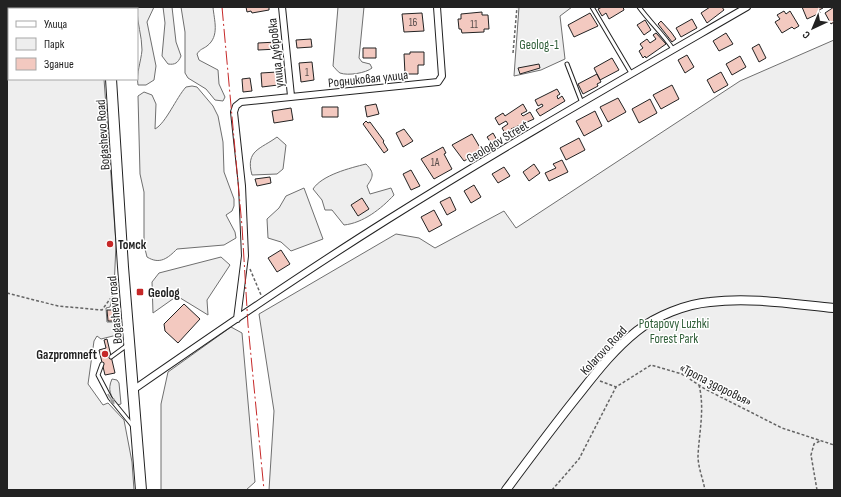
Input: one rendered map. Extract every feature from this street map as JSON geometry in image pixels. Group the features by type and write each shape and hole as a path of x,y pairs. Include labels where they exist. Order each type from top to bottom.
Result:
{"main road":[{"name":"Bogashevo road","path":"111,80 136,429"},
{"path":"136,429 142,490"}],"street":[{"name":"улица Дубровка","path":"282,7 291,96"},
{"name":"Родниковая улица","path":"245,256 242,186 234,108 241,102 438,82 442,76 437,7"},
{"name":"Geologov Street","path":"133,390 263,300 386,220 631,73 674,50 747,7"},
{"path":"237,318 245,256"},
{"name":"Kolarovo Road","path":"506,490 593,376 613,352 638,330 661,318 686,308 709,302 741,300 834,308"}],"lane":[{"path":"592,7 631,73"},
{"path":"639,7 652,24 665,36 674,50"},
{"path":"567,64 582,103"},
{"path":"111,357 130,344"},
{"path":"102,364 98,375 110,398 136,429"}],"path":[{"path":"513,53 516,7"},
{"path":"245,256 263,300"},
{"path":"7,293 58,306 102,310 110,299 113,299"},
{"name":"«Тропа здоровья»","path":"616,387 651,365 682,374 782,428 834,445"},
{"path":"552,490 579,458 616,387 602,383 593,376"},
{"path":"699,384 701,395 701,421 698,458 705,490"},
{"path":"817,490 811,455 814,444 820,441"}],"green space":[{"path":"7,7 98,7 8,8 8,80 104,80 116,244 114,289 110,307 106,308 107,322 114,322 117,335 101,339 97,336 94,341 88,384 103,405 108,403 124,420 132,462 134,490 7,490"},
{"path":"135,7 154,7 147,22 156,66 154,80 146,85 138,85 138,72 142,50 138,8"},
{"path":"163,7 172,7 176,42 181,56 176,63 173,64 168,64 162,56 165,23"},
{"path":"181,7 213,7 215,28 214,38 197,54 199,60 218,70 219,84 225,97 223,101 215,100 206,89 188,78 185,73 185,32"},
{"path":"338,7 364,7 359,58 362,62 370,64 372,68 369,70 357,74 343,74 333,66"},
{"name":"Geolog-1","path":"519,7 572,7 560,16 565,59 541,70 514,76"},
{"name":"Potapovy Luzhki Forest Park","path":"834,40 834,490 269,490 274,411 259,314 396,234 419,238 435,248 504,211 516,228 740,81"},
{"path":"186,87 197,87 213,106 218,116 223,142 224,172 234,199 232,211 226,215 235,232 236,238 224,245 177,249 167,258 156,260 147,257 144,245 144,192 140,174 138,96 144,92 152,95 156,104 155,129 167,116 178,97"},
{"path":"277,137 286,145 283,169 277,174 252,175 250,167 253,155 260,148"},
{"path":"366,164 372,173 371,180 367,186 370,194 391,188 394,195 365,218 351,224 344,225 332,210 325,210 322,200 313,189 317,184 330,176"},
{"path":"304,188 323,239 291,251 281,242 268,238 267,219 279,208 286,196"},
{"path":"221,257 230,265 207,300 208,315 177,296 153,313 152,282 159,273"},
{"path":"231,327 242,333 255,482 246,490 161,490 161,404 168,372"},
{"path":"112,379 117,380 119,383 121,404 117,405 110,393"}],"building":[{"path":"246,7 269,7 269,10 252,13 251,11 247,12"},
{"path":"602,7 623,7 624,10 609,19 606,13 602,16 598,9"},
{"path":"710,7 722,7 724,10 707,23 701,13"},
{"path":"802,7 823,8 819,10 820,13 807,19"},
{"path":"834,7 834,22 831,24 825,13"},
{"path":"784,11 786,14 790,11 799,26 794,29 792,27 782,33 775,22 780,19 777,15"},
{"path":"482,12 482,15 488,15 489,29 484,29 484,32 462,33 461,29 459,29 458,19 461,19 461,14"},
{"path":"422,13 424,31 404,32 402,14"},
{"path":"590,13 598,26 574,37 568,25"},
{"path":"692,19 697,28 681,37 676,28"},
{"path":"645,20 651,30 644,35 637,25"},
{"path":"661,21 676,39 672,42 658,24"},
{"path":"656,33 666,44 646,58 645,56 643,58 639,51 643,48 640,44 647,39 650,43 656,39 653,35"},
{"path":"726,33 733,44 719,51 713,41"},
{"path":"311,39 312,47 297,48 296,40"},
{"path":"277,42 278,49 258,50 258,43"},
{"path":"759,44 766,58 759,62 752,48"},
{"path":"363,48 376,48 376,58 363,58"},
{"path":"410,52 424,52 424,65 418,65 418,74 405,74 404,54 410,54"},
{"path":"687,55 694,67 685,73 678,60"},
{"path":"740,56 746,67 732,75 726,64"},
{"path":"612,58 619,70 600,80 594,68"},
{"path":"312,62 314,80 301,82 299,63"},
{"path":"539,64 540,68 520,74 518,68"},
{"path":"277,72 278,85 262,87 261,73"},
{"path":"721,72 728,85 714,93 707,80"},
{"path":"597,74 601,82 597,84 598,86 583,94 578,84"},
{"path":"250,78 252,91 243,92 242,79"},
{"path":"672,85 679,99 661,109 653,95"},
{"path":"557,89 560,94 557,96 558,99 562,96 565,101 540,116 536,110 543,106 542,104 538,106 535,100"},
{"path":"618,98 626,112 608,122 600,107"},
{"path":"650,99 657,113 639,123 632,109"},
{"path":"376,104 379,114 367,117 365,106"},
{"path":"523,104 527,111 521,114 523,116 530,112 534,119 511,129 513,132 506,135 502,128 508,124 506,121 499,125 495,118 503,113 505,116"},
{"path":"322,107 338,107 338,117 322,117"},
{"path":"291,108 293,120 274,123 272,111"},
{"path":"595,111 602,126 584,136 576,121"},
{"path":"366,121 368,123 370,122 384,141 383,142 388,150 384,153 363,124"},
{"path":"404,129 413,141 403,147 396,133"},
{"path":"493,133 497,140 491,143 487,137"},
{"path":"472,134 482,151 464,161 452,145"},
{"path":"579,138 585,150 566,160 560,148"},
{"path":"443,147 446,153 444,154 452,169 434,179 421,159"},
{"path":"562,160 568,172 549,181 545,173 556,168 553,164"},
{"path":"534,164 540,173 529,181 523,172"},
{"path":"504,167 510,176 498,183 492,174"},
{"path":"411,170 420,186 411,190 403,174"},
{"path":"270,177 271,183 257,186 255,179"},
{"path":"474,185 481,197 471,203 464,191"},
{"path":"450,197 456,210 447,215 440,202"},
{"path":"362,198 369,209 358,216 351,205"},
{"path":"434,210 442,225 429,232 421,217"},
{"path":"281,250 290,264 277,272 268,258"},
{"path":"184,304 200,319 178,343 165,331 164,324"},
{"path":"107,310 113,310 114,321 108,321"},
{"name":"Gazpromneft","path":"107,339 115,373 105,375 99,350 106,348 104,340"}],"power":[{"path":"222,7 242,226 248,325 264,490"}],"place":[{"name":"Томск","path":"110,244"},
{"name":"Geolog","path":"140,292"},
{"name":"Gazpromneft","path":"105,354"}]}
